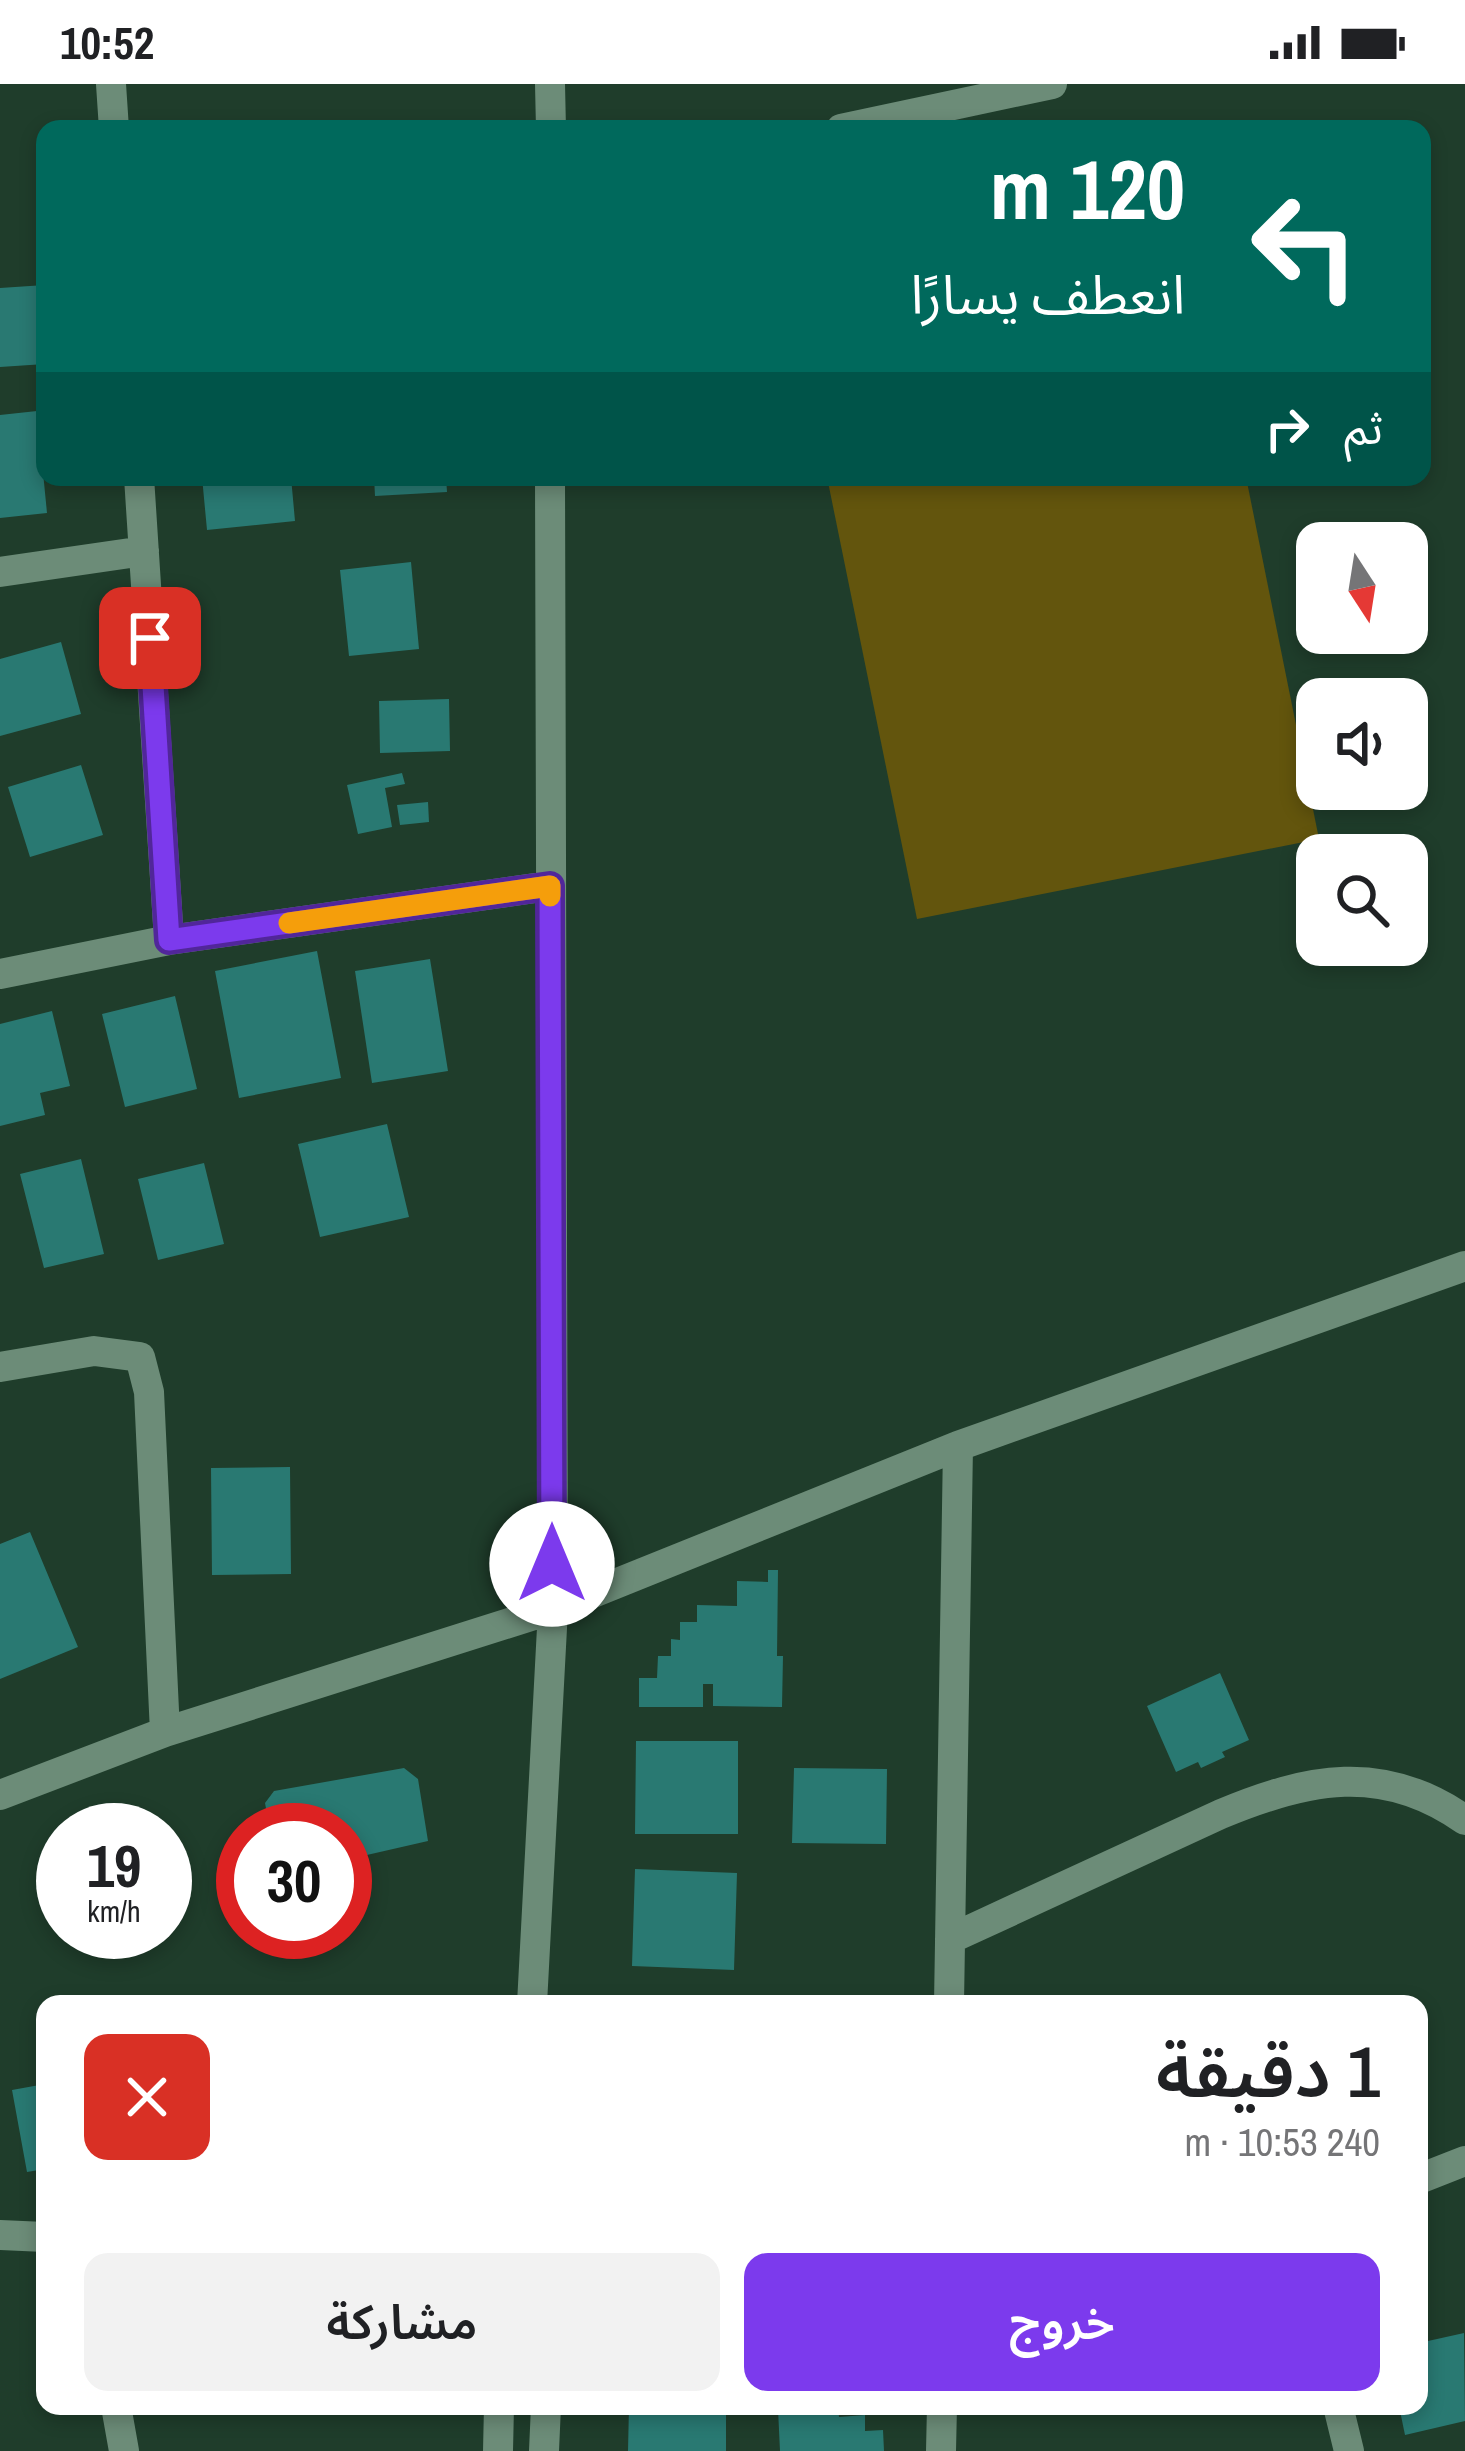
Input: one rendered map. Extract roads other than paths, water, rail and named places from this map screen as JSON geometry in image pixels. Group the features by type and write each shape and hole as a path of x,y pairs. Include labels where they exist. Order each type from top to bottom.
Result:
{"street":[{"path":"111,84 113,120"},
{"path":"550,84 551,120"},
{"path":"883,120 1052,84"},
{"path":"140,486 169,940"},
{"path":"532,1995 553,1609 550,486"},
{"path":"0,572 145,551"},
{"path":"0,974 169,940 550,886"},
{"path":"0,1795 165,1732 553,1609 958,1446 1465,1266"},
{"path":"0,1367 94,1351 140,1357 148,1392 165,1732"},
{"path":"949,1995 958,1446"},
{"path":"950,1940 1221,1814 1306,1785 1386,1782 1425,1796 1465,1820"},
{"path":"1428,2175 1465,2161"},
{"path":"0,2235 36,2236"},
{"path":"118,2415 124,2451"},
{"path":"498,2451 499,2415"},
{"path":"544,2451 546,2415"},
{"path":"941,2451 942,2415"},
{"path":"1340,2415 1349,2451"}]}
